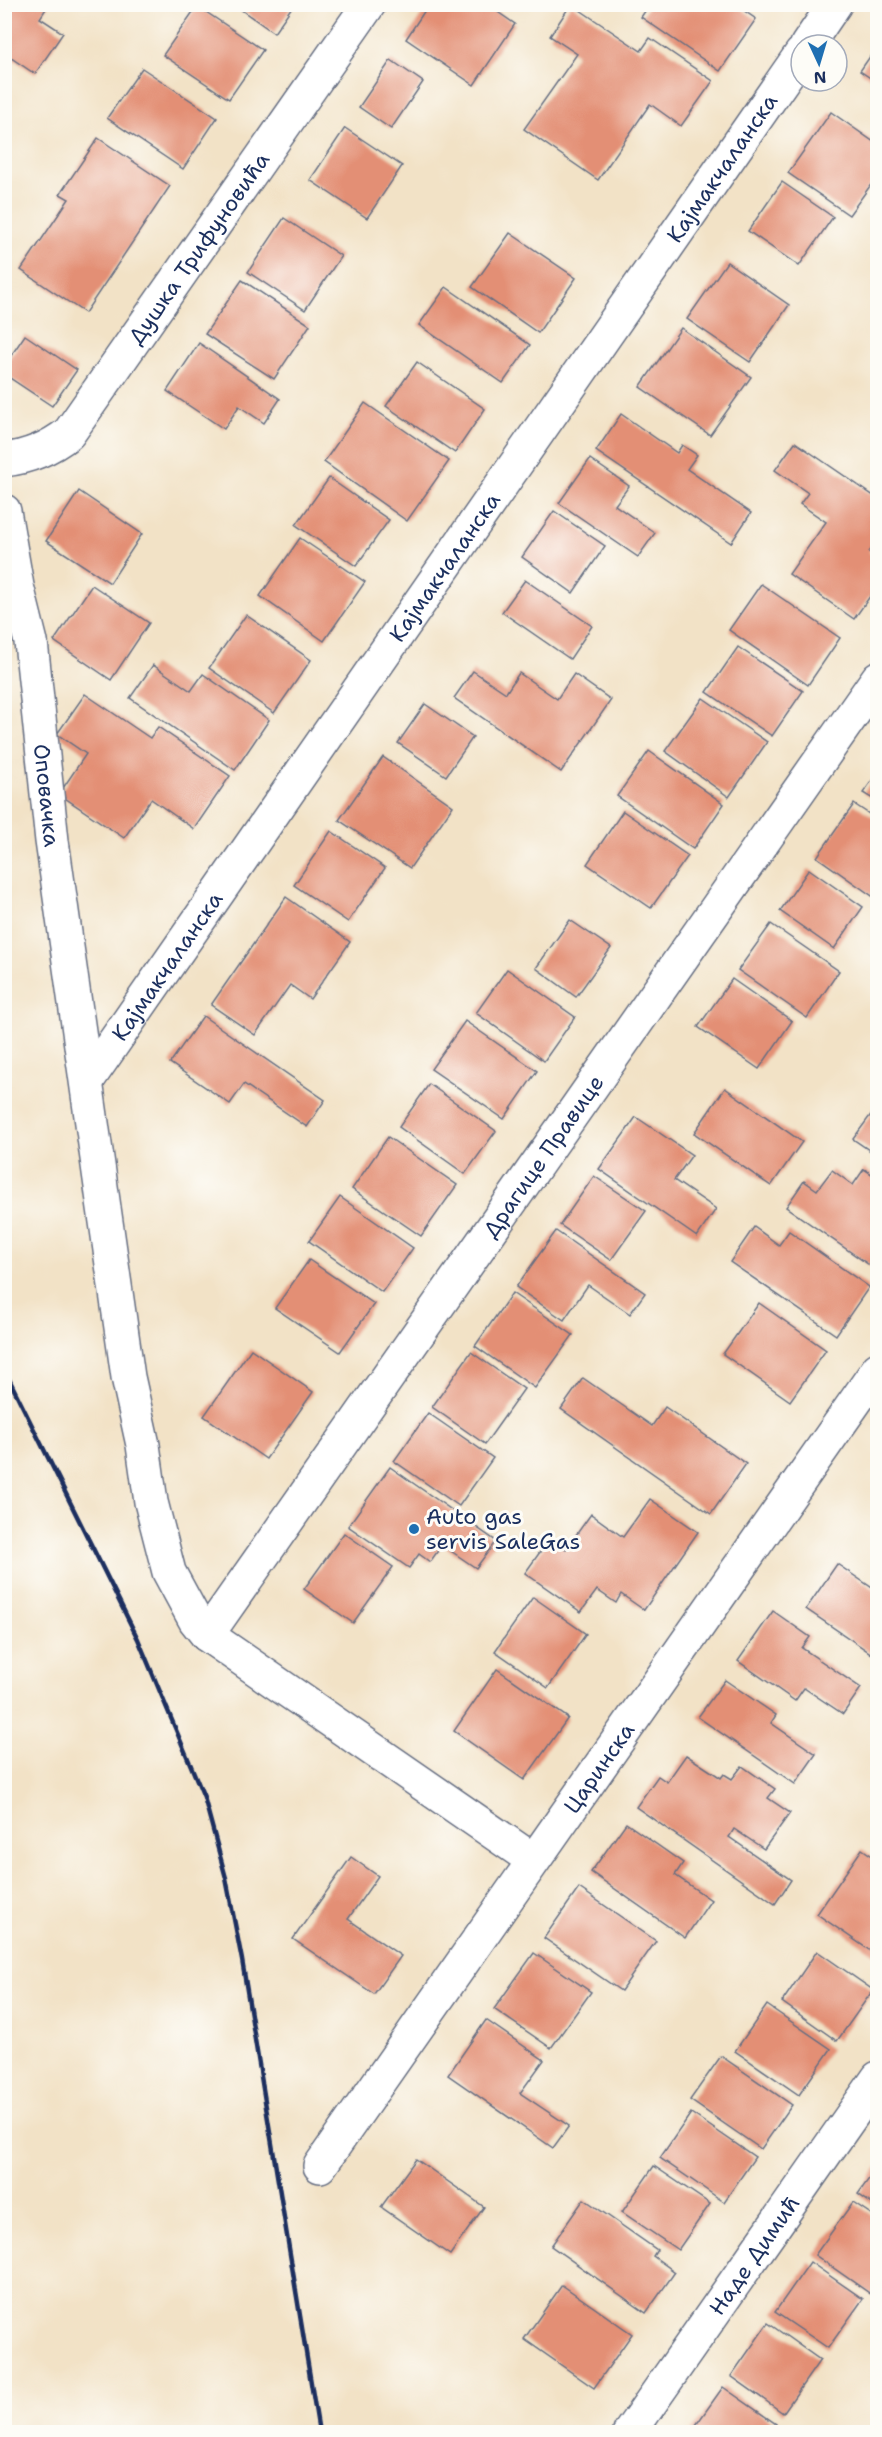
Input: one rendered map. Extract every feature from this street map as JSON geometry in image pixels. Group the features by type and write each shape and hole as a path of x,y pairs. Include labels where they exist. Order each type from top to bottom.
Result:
{"street":[{"name":"Душка Трифуновића","path":"4,460 23,458 53,445 69,433 369,4"},
{"path":"815,33 835,4"},
{"name":"Кајмакчаланска","path":"87,1082 789,71"},
{"name":"Оповачка","path":"4,511 17,586 31,642 52,841 128,1377 143,1445 151,1502 169,1572 195,1620 207,1635"},
{"name":"Драгице Правице","path":"207,1635 878,678"},
{"name":"Царинска","path":"320,2166 878,1369"},
{"path":"207,1635 533,1860"},
{"name":"Наде Димић","path":"630,2433 878,2078"}],"building":[{"path":"4,4 49,4 40,18 63,33 35,74 4,53"},
{"path":"233,4 294,4 274,33"},
{"path":"429,4 486,4 515,24 474,85 406,39"},
{"path":"571,4 641,51 650,38 713,81 681,126 650,104 598,180 524,129 577,54 550,36"},
{"path":"650,4 734,4 756,19 720,71 641,17"},
{"path":"197,6 263,50 229,99 163,55"},
{"path":"878,45 878,83 860,71"},
{"path":"391,60 423,82 391,129 359,107"},
{"path":"142,68 217,118 183,169 107,118"},
{"path":"831,112 878,145 878,175 849,215 788,173"},
{"path":"345,128 402,166 367,218 310,180"},
{"path":"98,138 170,186 85,313 21,270 69,199 60,194"},
{"path":"782,182 833,217 799,266 748,231"},
{"path":"284,218 341,256 305,310 248,272"},
{"path":"510,233 576,278 538,333 472,287"},
{"path":"727,262 789,305 750,362 687,319"},
{"path":"242,280 310,325 274,379 205,334"},
{"path":"446,287 530,345 503,383 419,325"},
{"path":"681,328 751,377 710,435 640,387"},
{"path":"25,335 77,370 52,406 4,374 4,366"},
{"path":"199,343 280,399 264,423 239,406 224,429 167,391"},
{"path":"417,362 485,409 455,453 386,406"},
{"path":"365,403 449,461 407,521 324,462"},
{"path":"621,414 677,453 682,445 697,455 687,469 751,513 731,543 596,451"},
{"path":"795,442 878,499 878,541 869,552 878,558 878,585 854,619 789,574 826,522 800,504 808,493 775,470"},
{"path":"590,459 629,486 615,505 655,533 638,557 559,503"},
{"path":"329,478 389,520 356,566 296,525"},
{"path":"79,491 142,534 110,583 46,541"},
{"path":"554,511 605,546 573,593 522,557"},
{"path":"300,538 365,582 324,641 260,596"},
{"path":"525,580 592,626 570,659 502,612"},
{"path":"761,584 840,638 808,685 729,630"},
{"path":"92,585 149,623 111,680 54,641"},
{"path":"246,615 311,660 274,713 209,668"},
{"path":"738,647 803,691 772,736 707,692"},
{"path":"153,665 191,691 203,674 269,720 235,770 130,698"},
{"path":"473,671 506,693 519,673 557,699 574,674 611,700 561,772 454,698"},
{"path":"85,694 150,738 158,727 230,776 194,829 151,799 124,838 59,794 86,754 57,734"},
{"path":"703,698 767,742 729,797 665,751"},
{"path":"425,704 473,737 446,776 398,743"},
{"path":"649,751 724,804 693,849 617,796"},
{"path":"383,757 453,806 410,868 339,820"},
{"path":"878,772 878,802 863,793"},
{"path":"854,804 878,820 878,900 817,857"},
{"path":"623,811 688,856 651,908 587,864"},
{"path":"331,831 385,868 348,922 294,885"},
{"path":"809,869 863,907 834,949 780,911"},
{"path":"286,897 350,942 310,999 290,985 255,1035 211,1005"},
{"path":"570,920 611,948 576,997 536,968"},
{"path":"771,924 839,971 807,1018 738,970"},
{"path":"507,969 575,1017 544,1061 476,1013"},
{"path":"732,979 792,1021 759,1069 698,1027"},
{"path":"203,1016 325,1100 307,1127 244,1084 230,1104 170,1063"},
{"path":"465,1021 537,1071 504,1119 431,1069"},
{"path":"429,1084 496,1131 465,1174 399,1127"},
{"path":"725,1088 802,1142 771,1186 694,1133"},
{"path":"878,1105 878,1156 853,1139"},
{"path":"636,1117 692,1155 674,1180 716,1209 697,1237 599,1169"},
{"path":"388,1137 457,1185 421,1236 352,1189"},
{"path":"864,1169 878,1178 878,1271 786,1207 804,1181 817,1190 832,1170 853,1185"},
{"path":"594,1176 646,1211 611,1260 560,1225"},
{"path":"340,1197 413,1248 382,1292 309,1241"},
{"path":"754,1227 779,1245 789,1231 869,1287 836,1335 730,1262"},
{"path":"556,1231 645,1293 630,1314 588,1285 564,1320 516,1287"},
{"path":"309,1260 374,1304 340,1352 275,1308"},
{"path":"512,1293 573,1335 535,1388 475,1346"},
{"path":"759,1303 826,1350 790,1401 723,1354"},
{"path":"251,1349 313,1392 266,1459 204,1416"},
{"path":"471,1352 524,1389 485,1444 432,1407"},
{"path":"583,1378 652,1426 665,1407 746,1464 711,1514 561,1409"},
{"path":"428,1413 493,1458 459,1506 394,1461"},
{"path":"390,1467 496,1541 476,1568 442,1545 430,1562 419,1554 409,1568 348,1526"},
{"path":"650,1499 698,1532 644,1610 621,1594 616,1603 597,1590 581,1612 525,1573 550,1538 566,1549 591,1514 623,1537"},
{"path":"344,1533 393,1567 353,1623 304,1589"},
{"path":"837,1564 878,1592 878,1658 806,1609"},
{"path":"533,1597 586,1634 548,1688 495,1651"},
{"path":"773,1611 810,1637 802,1648 861,1688 843,1714 804,1688 795,1701 738,1661"},
{"path":"497,1669 568,1718 524,1780 454,1731"},
{"path":"725,1680 776,1715 771,1723 816,1754 795,1784 698,1717"},
{"path":"686,1755 721,1778 724,1774 732,1779 742,1766 775,1789 768,1798 790,1813 764,1849 734,1829 729,1837 791,1880 775,1904 636,1807 658,1776 667,1782"},
{"path":"626,1823 683,1863 675,1875 711,1900 685,1938 591,1872"},
{"path":"862,1849 878,1860 878,1956 817,1914"},
{"path":"351,1857 378,1876 348,1919 401,1956 374,1994 293,1939"},
{"path":"579,1888 656,1941 621,1991 544,1938"},
{"path":"817,1951 873,1990 837,2041 782,2002"},
{"path":"534,1953 591,1992 551,2048 494,2009"},
{"path":"767,2005 831,2049 799,2095 735,2051"},
{"path":"486,2020 544,2060 520,2093 569,2126 553,2148 448,2075"},
{"path":"721,2056 792,2105 761,2149 690,2100"},
{"path":"691,2113 755,2157 724,2202 660,2158"},
{"path":"416,2159 484,2207 450,2255 381,2207"},
{"path":"654,2166 710,2204 678,2250 622,2212"},
{"path":"878,2166 878,2208 858,2194"},
{"path":"584,2199 657,2250 653,2256 675,2272 646,2313 551,2246"},
{"path":"853,2202 878,2219 878,2294 875,2297 815,2255"},
{"path":"810,2262 863,2299 828,2348 775,2312"},
{"path":"562,2285 632,2334 594,2388 524,2339"},
{"path":"768,2323 820,2360 783,2413 731,2376"},
{"path":"723,2387 776,2424 769,2432 691,2432"}],"railway":[{"path":"4,1369 138,1639 204,1797 226,1878 242,1960 319,2432"}],"place":[{"name":"Auto gas servis SaleGas","path":"414,1529"}]}
